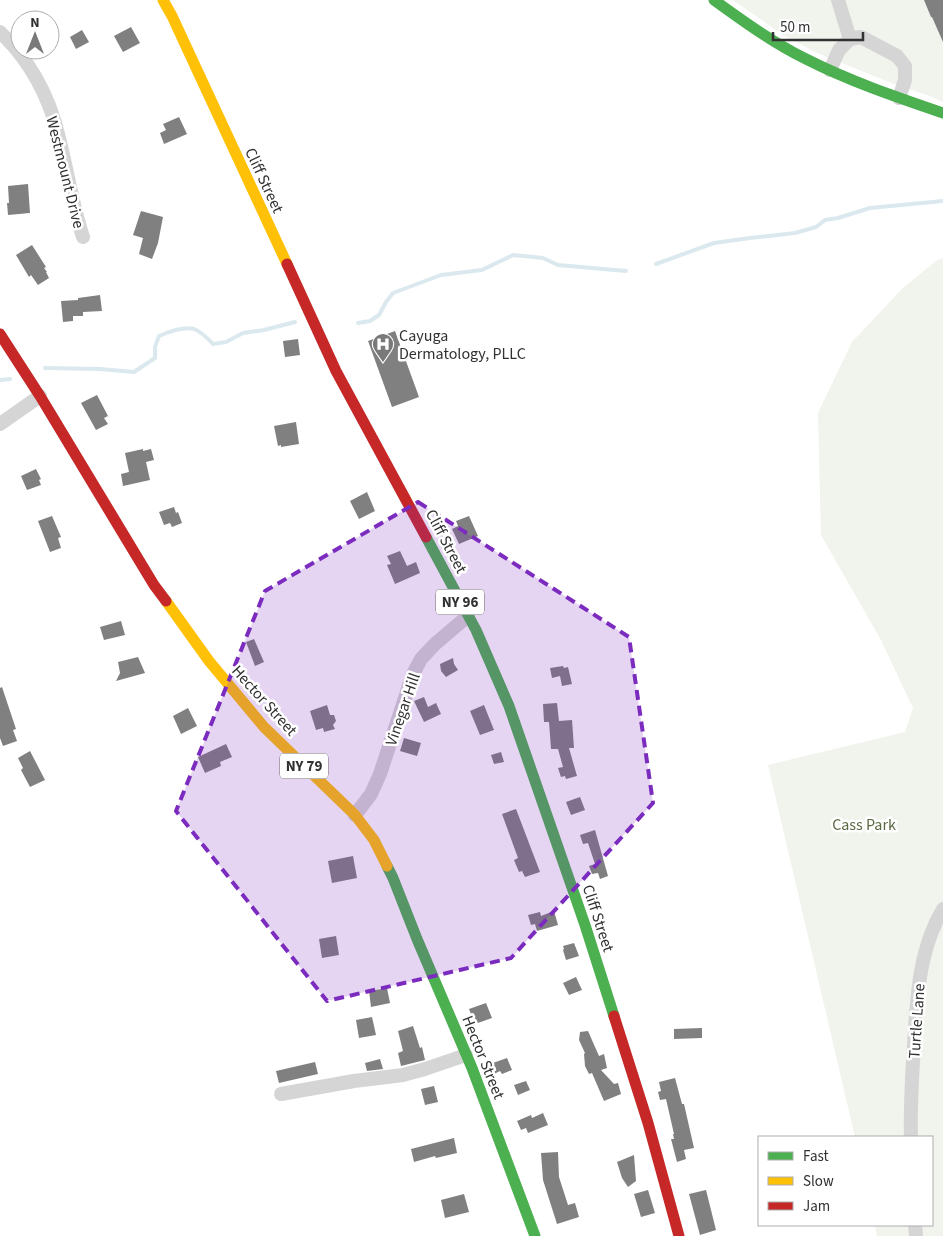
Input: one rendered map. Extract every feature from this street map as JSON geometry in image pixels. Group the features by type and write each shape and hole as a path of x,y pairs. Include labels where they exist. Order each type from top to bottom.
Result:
{"main road":[{"name":"Cliff Street","path":"163,0 336,372 479,637 509,706 585,925 648,1123 679,1236"},
{"path":"714,0 755,29 830,70 867,86 943,113"},
{"name":"Hector Street","path":"0,334 40,396 154,585 211,664 264,727 355,814 374,840 393,878 466,1055 513,1174 535,1236"}],"street":[{"path":"838,0 850,39"},
{"name":"Westmount Drive","path":"0,32 25,61 38,81 48,102 58,132 76,217 83,237"},
{"path":"830,70 839,50 850,39 861,37 896,56 905,66 905,80 899,98"},
{"path":"0,424 40,396"},
{"name":"Vinegar Hill","path":"355,814 371,794 380,774 413,674 421,658 468,616"},
{"name":"Turtle Lane","path":"911,1136 917,995 925,950 943,909"},
{"path":"281,1094 354,1081 402,1075 425,1070 466,1055"}],"highlighted area":[{"path":"418,502 629,637 653,803 511,958 327,1001 176,811 265,591"}],"green space":[{"path":"733,0 943,0 943,102 815,52 783,35"},
{"name":"Cass Park","path":"943,258 943,1236 877,1236 875,1226 933,1226 933,1136 855,1136 768,765 905,732 913,708 881,640 821,535 818,413 852,342 903,288 936,261"}],"building":[{"path":"924,0 943,0 943,42 931,17"},
{"path":"131,27 140,43 123,52 114,36"},
{"path":"82,30 89,42 76,49 70,37"},
{"path":"179,117 187,134 164,144 160,133 166,130 163,124"},
{"path":"28,184 30,213 8,215 8,186"},
{"path":"141,211 163,217 158,243 152,259 139,254 143,238 133,235"},
{"path":"32,245 46,267 44,268 49,278 38,285 31,275 29,277 16,255"},
{"path":"100,295 102,311 83,312 83,316 73,316 73,321 63,322 61,301 78,300 78,298"},
{"path":"395,331 419,397 392,407 368,341"},
{"path":"298,339 300,355 285,357 283,341"},
{"path":"97,395 108,416 104,418 108,424 96,430 81,403"},
{"path":"296,422 299,444 278,446 274,426"},
{"path":"143,449 143,451 151,449 154,460 146,462 150,480 123,486 121,474 129,472 125,453"},
{"path":"36,469 41,479 39,480 41,485 27,490 21,476"},
{"path":"367,492 375,511 359,519 350,501"},
{"path":"174,507 182,523 172,527 170,523 164,525 159,512"},
{"path":"52,516 61,537 58,538 61,548 50,552 38,521"},
{"path":"469,516 478,536 459,544 452,529 458,526 456,521"},
{"path":"400,551 407,566 416,562 420,573 395,584 387,565 391,564 387,556"},
{"path":"121,621 125,635 104,640 100,627"},
{"path":"254,639 264,662 255,666 246,642"},
{"path":"138,657 145,673 116,681 120,673 118,662"},
{"path":"453,658 458,670 446,677 441,671 440,664"},
{"path":"563,666 564,668 568,667 572,684 562,686 560,676 552,678 550,668"},
{"path":"2,687 16,729 13,730 17,741 3,746 0,738 0,688"},
{"path":"424,697 428,707 436,703 441,714 424,722 414,701"},
{"path":"557,703 559,721 572,720 574,748 569,748 577,776 566,779 565,776 561,777 558,768 563,767 558,749 551,749 549,722 544,722 543,704"},
{"path":"327,705 330,715 334,715 336,721 333,725 335,729 324,732 323,728 316,730 310,711"},
{"path":"484,705 494,730 480,735 470,711"},
{"path":"188,708 197,726 181,734 173,716"},
{"path":"404,738 421,743 417,756 400,751"},
{"path":"226,744 232,757 220,762 221,766 205,773 198,757"},
{"path":"30,751 45,780 30,787 21,770 23,768 18,758"},
{"path":"501,752 504,762 494,764 491,755"},
{"path":"580,797 585,810 571,815 566,802"},
{"path":"516,809 540,872 525,877 522,871 519,872 514,860 518,858 502,814"},
{"path":"595,830 608,876 600,879 598,873 592,874 589,866 595,864 588,843 583,844 580,835"},
{"path":"353,856 357,878 332,883 328,861"},
{"path":"554,911 558,925 537,931 535,924 531,925 528,915 540,912 541,916"},
{"path":"336,936 339,955 322,958 319,939"},
{"path":"574,943 579,956 566,960 563,946"},
{"path":"576,977 582,990 569,995 563,983"},
{"path":"387,988 390,1003 371,1007 369,991"},
{"path":"486,1003 492,1018 475,1024 469,1009"},
{"path":"372,1017 376,1035 359,1038 356,1020"},
{"path":"413,1026 425,1060 401,1066 398,1053 403,1051 398,1031"},
{"path":"702,1028 702,1038 674,1039 674,1029"},
{"path":"588,1031 599,1056 604,1054 607,1068 601,1070 614,1084 618,1083 621,1094 604,1101 592,1073 589,1074 585,1066 585,1053 579,1040 580,1032"},
{"path":"507,1058 512,1070 502,1074 500,1071 494,1074 490,1064"},
{"path":"380,1059 383,1069 367,1071 365,1063"},
{"path":"315,1062 318,1074 279,1083 276,1071"},
{"path":"675,1078 682,1104 684,1104 694,1148 684,1150 686,1159 677,1162 671,1139 674,1139 674,1134 666,1099 660,1100 658,1092 661,1091 659,1082"},
{"path":"526,1081 530,1090 518,1095 514,1085"},
{"path":"434,1086 438,1102 425,1105 421,1089"},
{"path":"543,1113 548,1125 528,1133 526,1128 521,1130 517,1121 531,1115 532,1118"},
{"path":"454,1138 457,1153 436,1158 435,1156 414,1162 411,1149"},
{"path":"558,1152 559,1177 568,1205 575,1203 579,1217 557,1224 543,1180 541,1153"},
{"path":"634,1155 636,1181 628,1187 622,1178 617,1162"},
{"path":"648,1190 655,1213 641,1217 634,1194"},
{"path":"706,1190 716,1230 700,1235 689,1194"},
{"path":"464,1194 469,1212 445,1218 441,1200"}],"waterway":[{"path":"656,264 714,243 795,233 816,227 825,220 870,208 943,201"},
{"path":"358,323 370,321 379,315 393,293 441,275 482,270 513,255 543,258 558,265 626,271"},
{"path":"45,368 134,372 155,358 155,347 159,336 171,331 186,328 194,329 213,344 226,342 243,333 295,322"},
{"path":"0,380 10,379"}],"traffic: fast":[{"path":"714,0 769,38 804,58 890,95 943,113"},
{"path":"426,537 476,630 509,706 585,925 614,1016"},
{"path":"387,866 472,1068 535,1236"}],"traffic: slow":[{"path":"163,0 287,264"},
{"path":"166,601 209,661 264,727 355,815 374,840 387,866"}],"traffic: jam":[{"path":"287,264 336,371 426,537"},
{"path":"0,334 40,396 154,585 166,601"},
{"path":"614,1016 648,1123 679,1236"}],"place":[{"name":"Cayuga Dermatology, PLLC","path":"383,363"}]}
